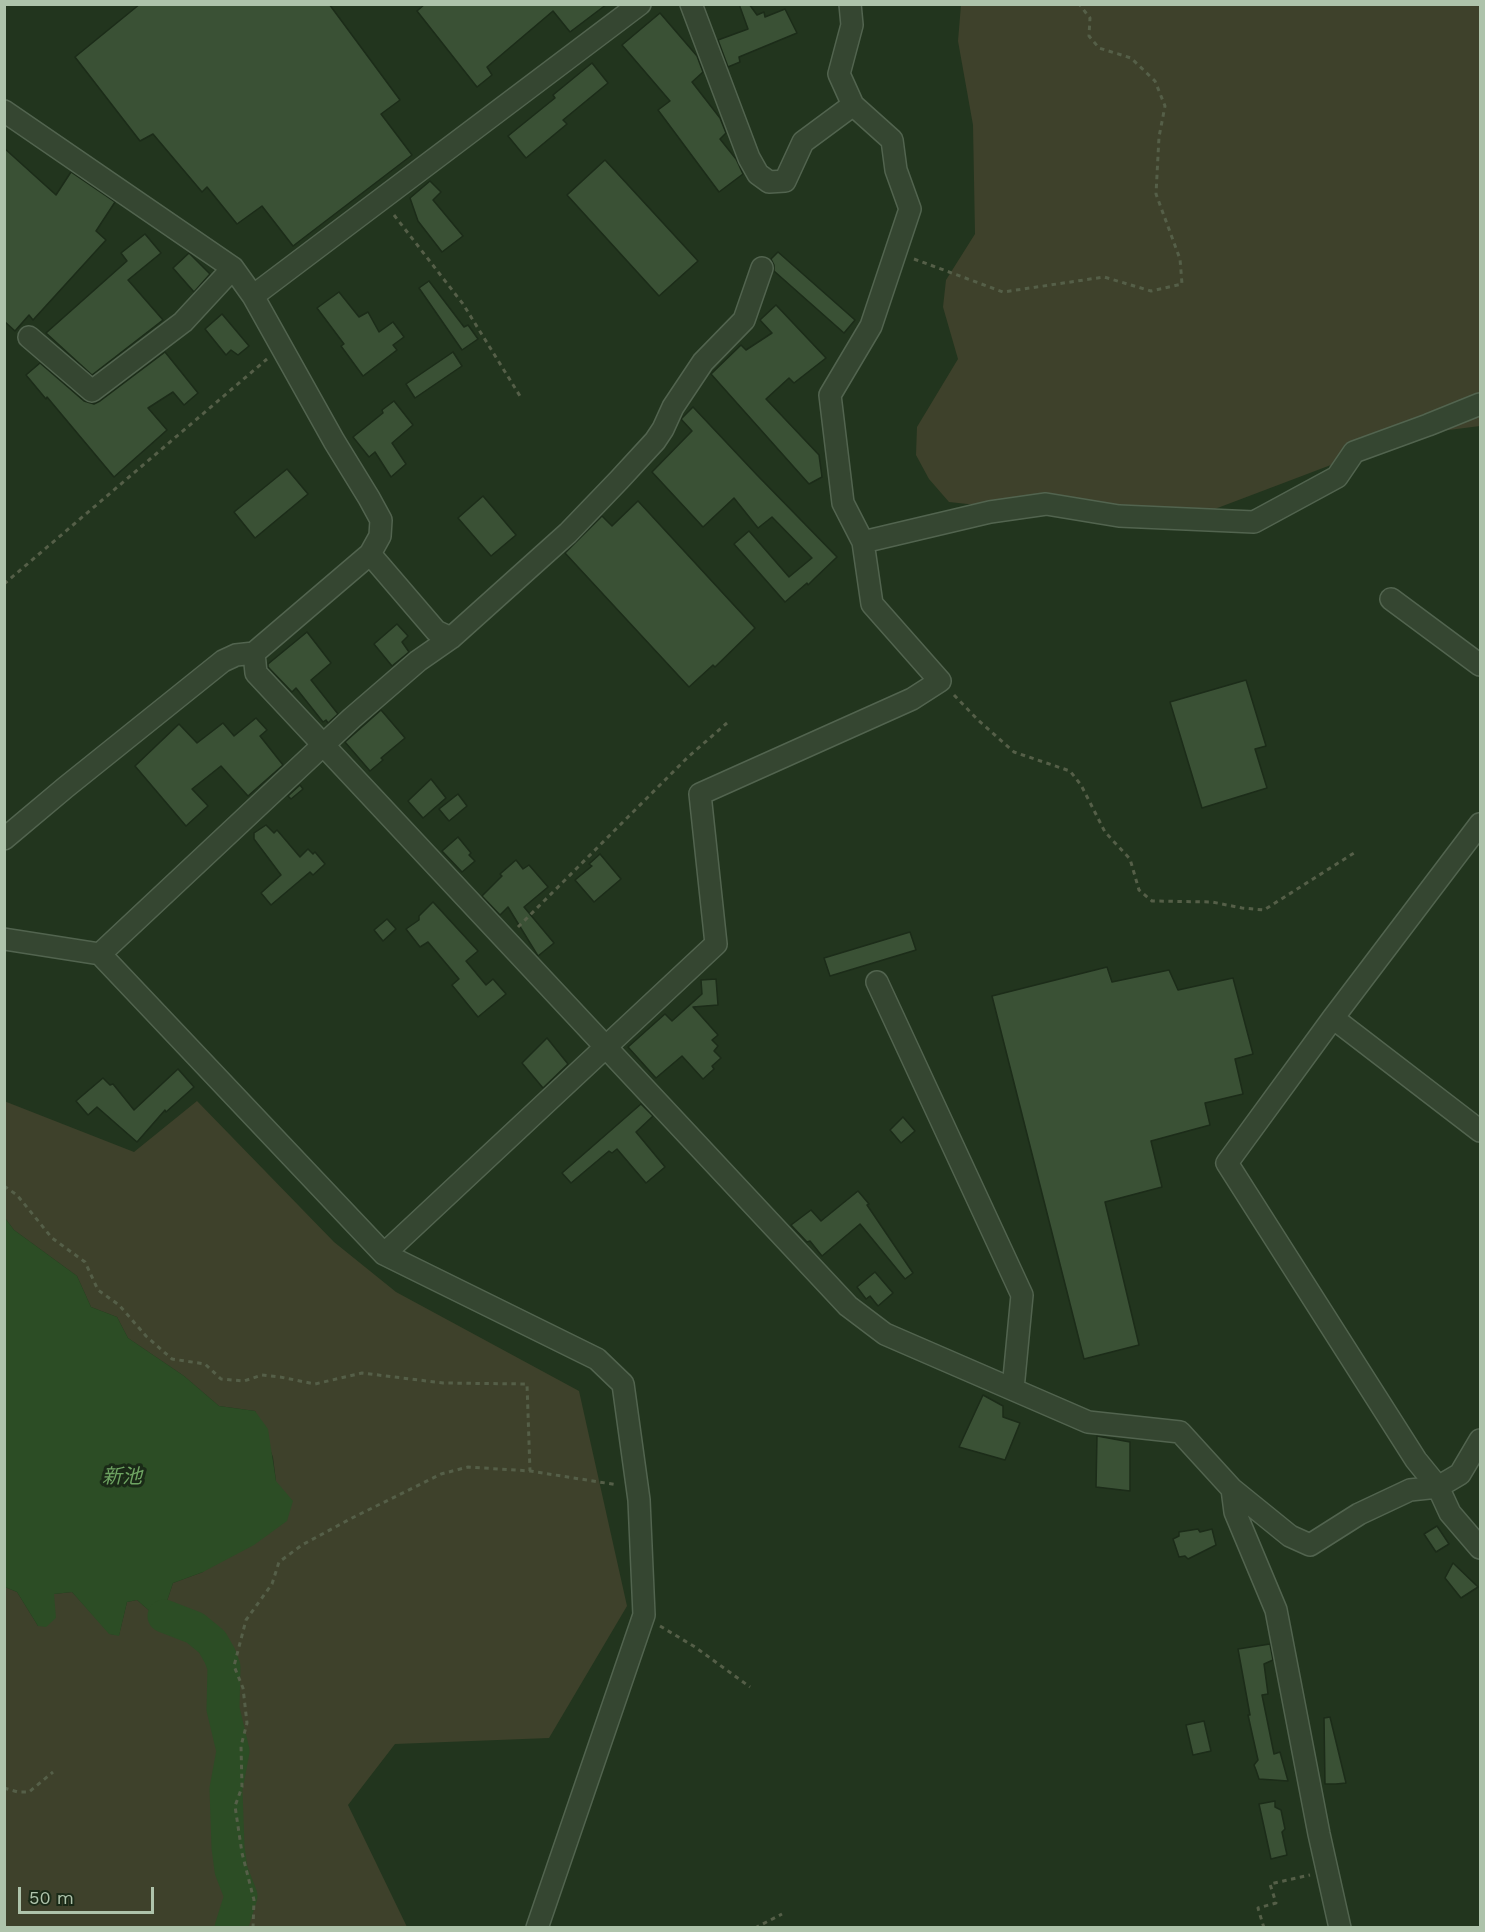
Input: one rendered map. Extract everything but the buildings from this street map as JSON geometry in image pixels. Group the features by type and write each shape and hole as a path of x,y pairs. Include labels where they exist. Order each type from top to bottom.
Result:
{"street":[{"path":"253,296 640,4"},
{"path":"691,4 749,158 758,174 769,182 785,181 803,142 853,105"},
{"path":"384,1254 716,944 700,794 912,699 940,681 872,604 863,542 843,503 830,394 871,326 910,209 896,170 892,140 853,105 839,74 852,25 850,4"},
{"path":"4,111 233,268 253,296 381,520 380,536 370,554 254,653 236,655 223,661 4,839"},
{"path":"29,337 92,391 183,322 233,268"},
{"path":"100,954 323,745 418,661 452,638 568,533 650,448 663,429 673,407 703,362 744,320 762,268"},
{"path":"863,542 990,512 1046,504 1119,516 1254,522 1337,477 1354,452 1480,404"},
{"path":"370,554 436,631 452,638"},
{"path":"1391,599 1480,665"},
{"path":"254,653 256,673 848,1306 885,1334 1088,1422 1180,1432 1233,1488 1290,1536 1310,1545 1359,1514 1410,1490 1438,1486 1460,1474 1480,1440"},
{"path":"1480,824 1227,1163 1416,1460 1438,1486 1450,1513 1480,1548"},
{"path":"4,939 100,954 384,1254 597,1359 623,1384 639,1500 644,1616 537,1928"},
{"path":"877,982 1022,1295 1013,1389"},
{"path":"1333,1018 1480,1131"},
{"path":"1233,1488 1235,1512 1276,1610 1319,1834 1340,1928"}],"path":[{"path":"896,252 1003,292 1104,277 1151,291 1182,284 1180,259 1156,194 1159,137 1165,105 1155,81 1131,58 1100,48 1089,36 1090,18 1079,4"},
{"path":"381,199 463,304 520,396"},
{"path":"4,584 282,346"},
{"path":"940,681 978,720 1014,752 1070,771 1082,785 1105,832 1130,859 1138,890 1152,901 1212,902 1264,910 1354,853"},
{"path":"506,939 688,757 727,723"},
{"path":"4,1186 17,1195 52,1238 85,1262 98,1290 119,1305 146,1336 172,1359 204,1364 221,1379 244,1381 262,1375 315,1384 362,1373 443,1383 527,1383 530,1471"},
{"path":"253,1928 254,1900 242,1853 235,1806 242,1786 241,1746 247,1723 243,1688 234,1666 246,1620 272,1584 279,1562 302,1545 441,1474 468,1467 530,1471 621,1485 639,1500"},
{"path":"644,1616 695,1647 750,1687"},
{"path":"4,1788 29,1792 53,1772"},
{"path":"1264,1928 1258,1908 1276,1903 1270,1884 1319,1873"},
{"path":"755,1928 782,1914"}],"shaded area":[{"path":"961,5 1480,5 1480,426 1410,435 1170,526 949,502 929,479 916,455 917,427 958,359 943,307 946,280 975,234 973,125 958,41"},
{"path":"4,1101 134,1152 197,1101 334,1242 396,1292 579,1391 627,1606 549,1738 395,1744 348,1805 407,1927 5,1927 5,1587 17,1592 38,1626 54,1594 72,1592 110,1634 119,1635 127,1602 137,1600 168,1627 166,1604 173,1583 203,1572 276,1481 273,1457 255,1411 219,1406 184,1376 128,1338 117,1317 91,1307 77,1276 14,1230 5,1218"}],"water":[{"name":"新池","path":"5,1218 14,1230 77,1276 91,1307 117,1317 128,1338 184,1376 219,1406 255,1411 268,1429 276,1481 293,1501 287,1521 254,1545 203,1572 173,1583 166,1604 209,1628 197,1641 168,1627 137,1600 127,1602 119,1636 109,1634 72,1592 54,1594 56,1618 46,1627 38,1626 17,1592 5,1587"}],"waterway":[{"name":"新池","path":"164,1616 195,1628 212,1642 224,1667 223,1709 233,1751 226,1789 228,1847 231,1870 241,1896 231,1928"}]}
